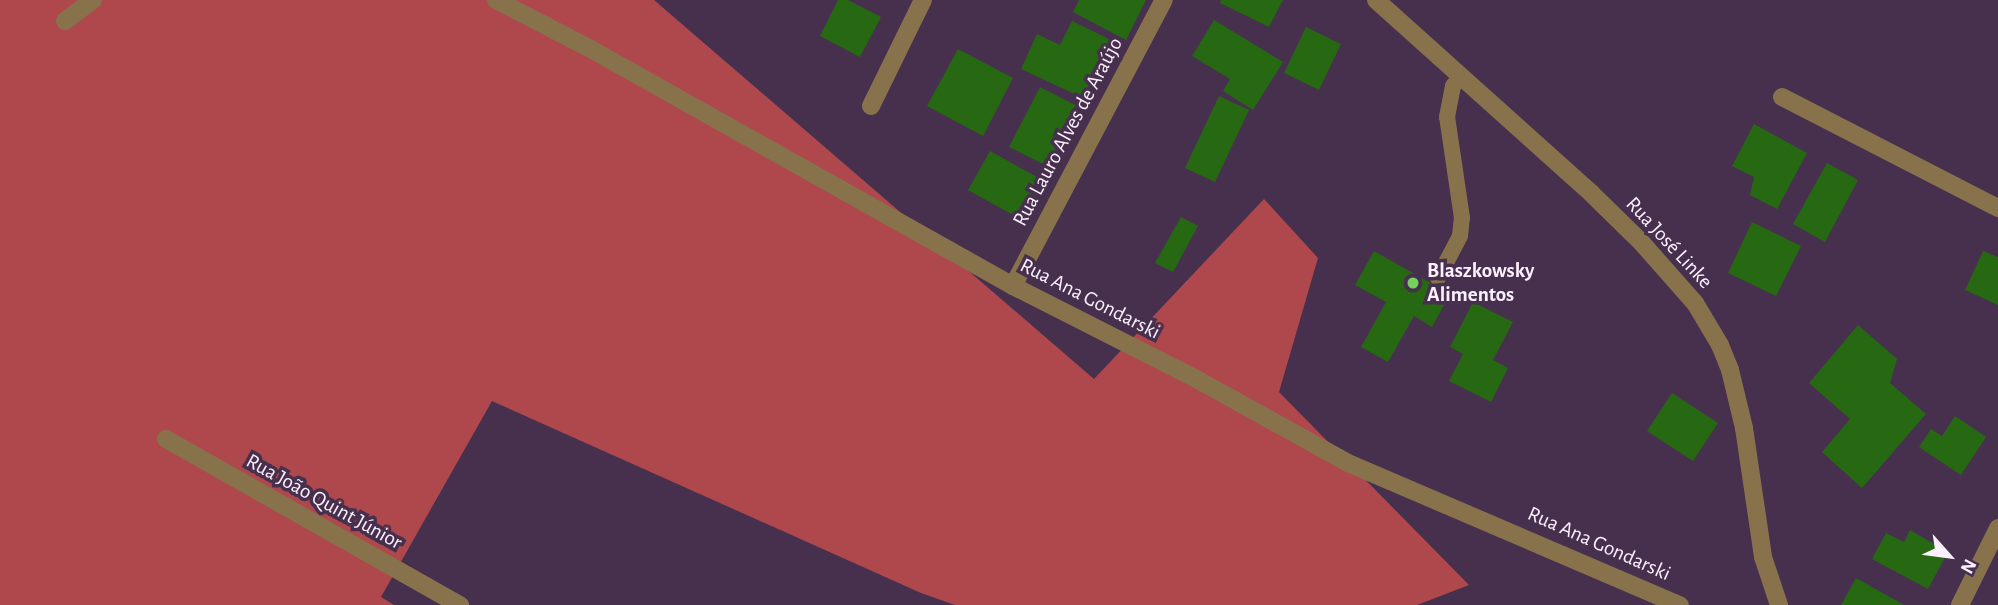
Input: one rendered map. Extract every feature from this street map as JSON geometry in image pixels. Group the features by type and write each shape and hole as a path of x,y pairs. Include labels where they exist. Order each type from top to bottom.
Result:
{"street":[{"path":"65,21 93,0"},
{"name":"Rua Ana Gondarski","path":"496,0 589,48 1013,286 1200,381 1348,463 1680,605"},
{"path":"871,106 923,0"},
{"name":"Rua Lauro Alves de Araújo","path":"1013,286 1164,0"},
{"name":"Rua José Linke","path":"1376,0 1641,242 1674,278 1708,324 1725,358 1737,397 1761,546 1779,605"},
{"path":"1782,97 1998,208"},
{"name":"Rua João Quint Júnior","path":"166,439 460,605"},
{"path":"1960,605 1998,528"}],"lane":[{"path":"1438,278 1460,236 1462,218 1447,117 1453,86 1461,76"}],"shaded area":[{"path":"0,0 654,0 1094,379 1264,199 1318,258 1279,392 1469,585 1417,605 955,605 921,593 492,401 381,597 394,605 0,605"}],"building":[{"path":"838,0 848,0 881,17 860,57 820,36"},
{"path":"1079,0 1146,0 1126,40 1073,12"},
{"path":"1221,0 1283,0 1269,27 1220,3"},
{"path":"1214,20 1283,62 1253,110 1223,91 1230,79 1192,56"},
{"path":"1072,21 1111,40 1083,98 1021,69 1037,34 1060,45"},
{"path":"1306,27 1341,44 1319,90 1284,73"},
{"path":"958,49 1013,78 983,136 927,106"},
{"path":"1040,87 1077,106 1047,166 1009,147"},
{"path":"1219,96 1249,110 1215,182 1185,168"},
{"path":"1754,124 1807,153 1777,209 1750,195 1754,177 1732,166"},
{"path":"990,151 1046,182 1024,221 968,190"},
{"path":"1827,163 1858,180 1825,242 1793,224"},
{"path":"1181,217 1198,226 1173,272 1155,263"},
{"path":"1752,222 1801,246 1776,296 1728,273"},
{"path":"1374,251 1450,294 1432,327 1414,316 1388,362 1361,347 1386,302 1355,285"},
{"path":"1983,251 1998,257 1998,305 1965,290"},
{"path":"1473,302 1513,322 1493,360 1508,368 1491,402 1449,381 1463,354 1450,347"},
{"path":"1858,325 1897,359 1890,383 1926,414 1862,488 1822,452 1850,419 1809,383"},
{"path":"1672,393 1718,423 1693,461 1647,431"},
{"path":"1955,416 1986,437 1961,475 1919,447 1931,429 1942,436"},
{"path":"1910,530 1948,552 1928,589 1872,559 1886,533 1904,542"},
{"path":"1856,578 1904,605 1841,605"}],"place":[{"name":"Blaszkowsky Alimentos","path":"1413,283"}]}
